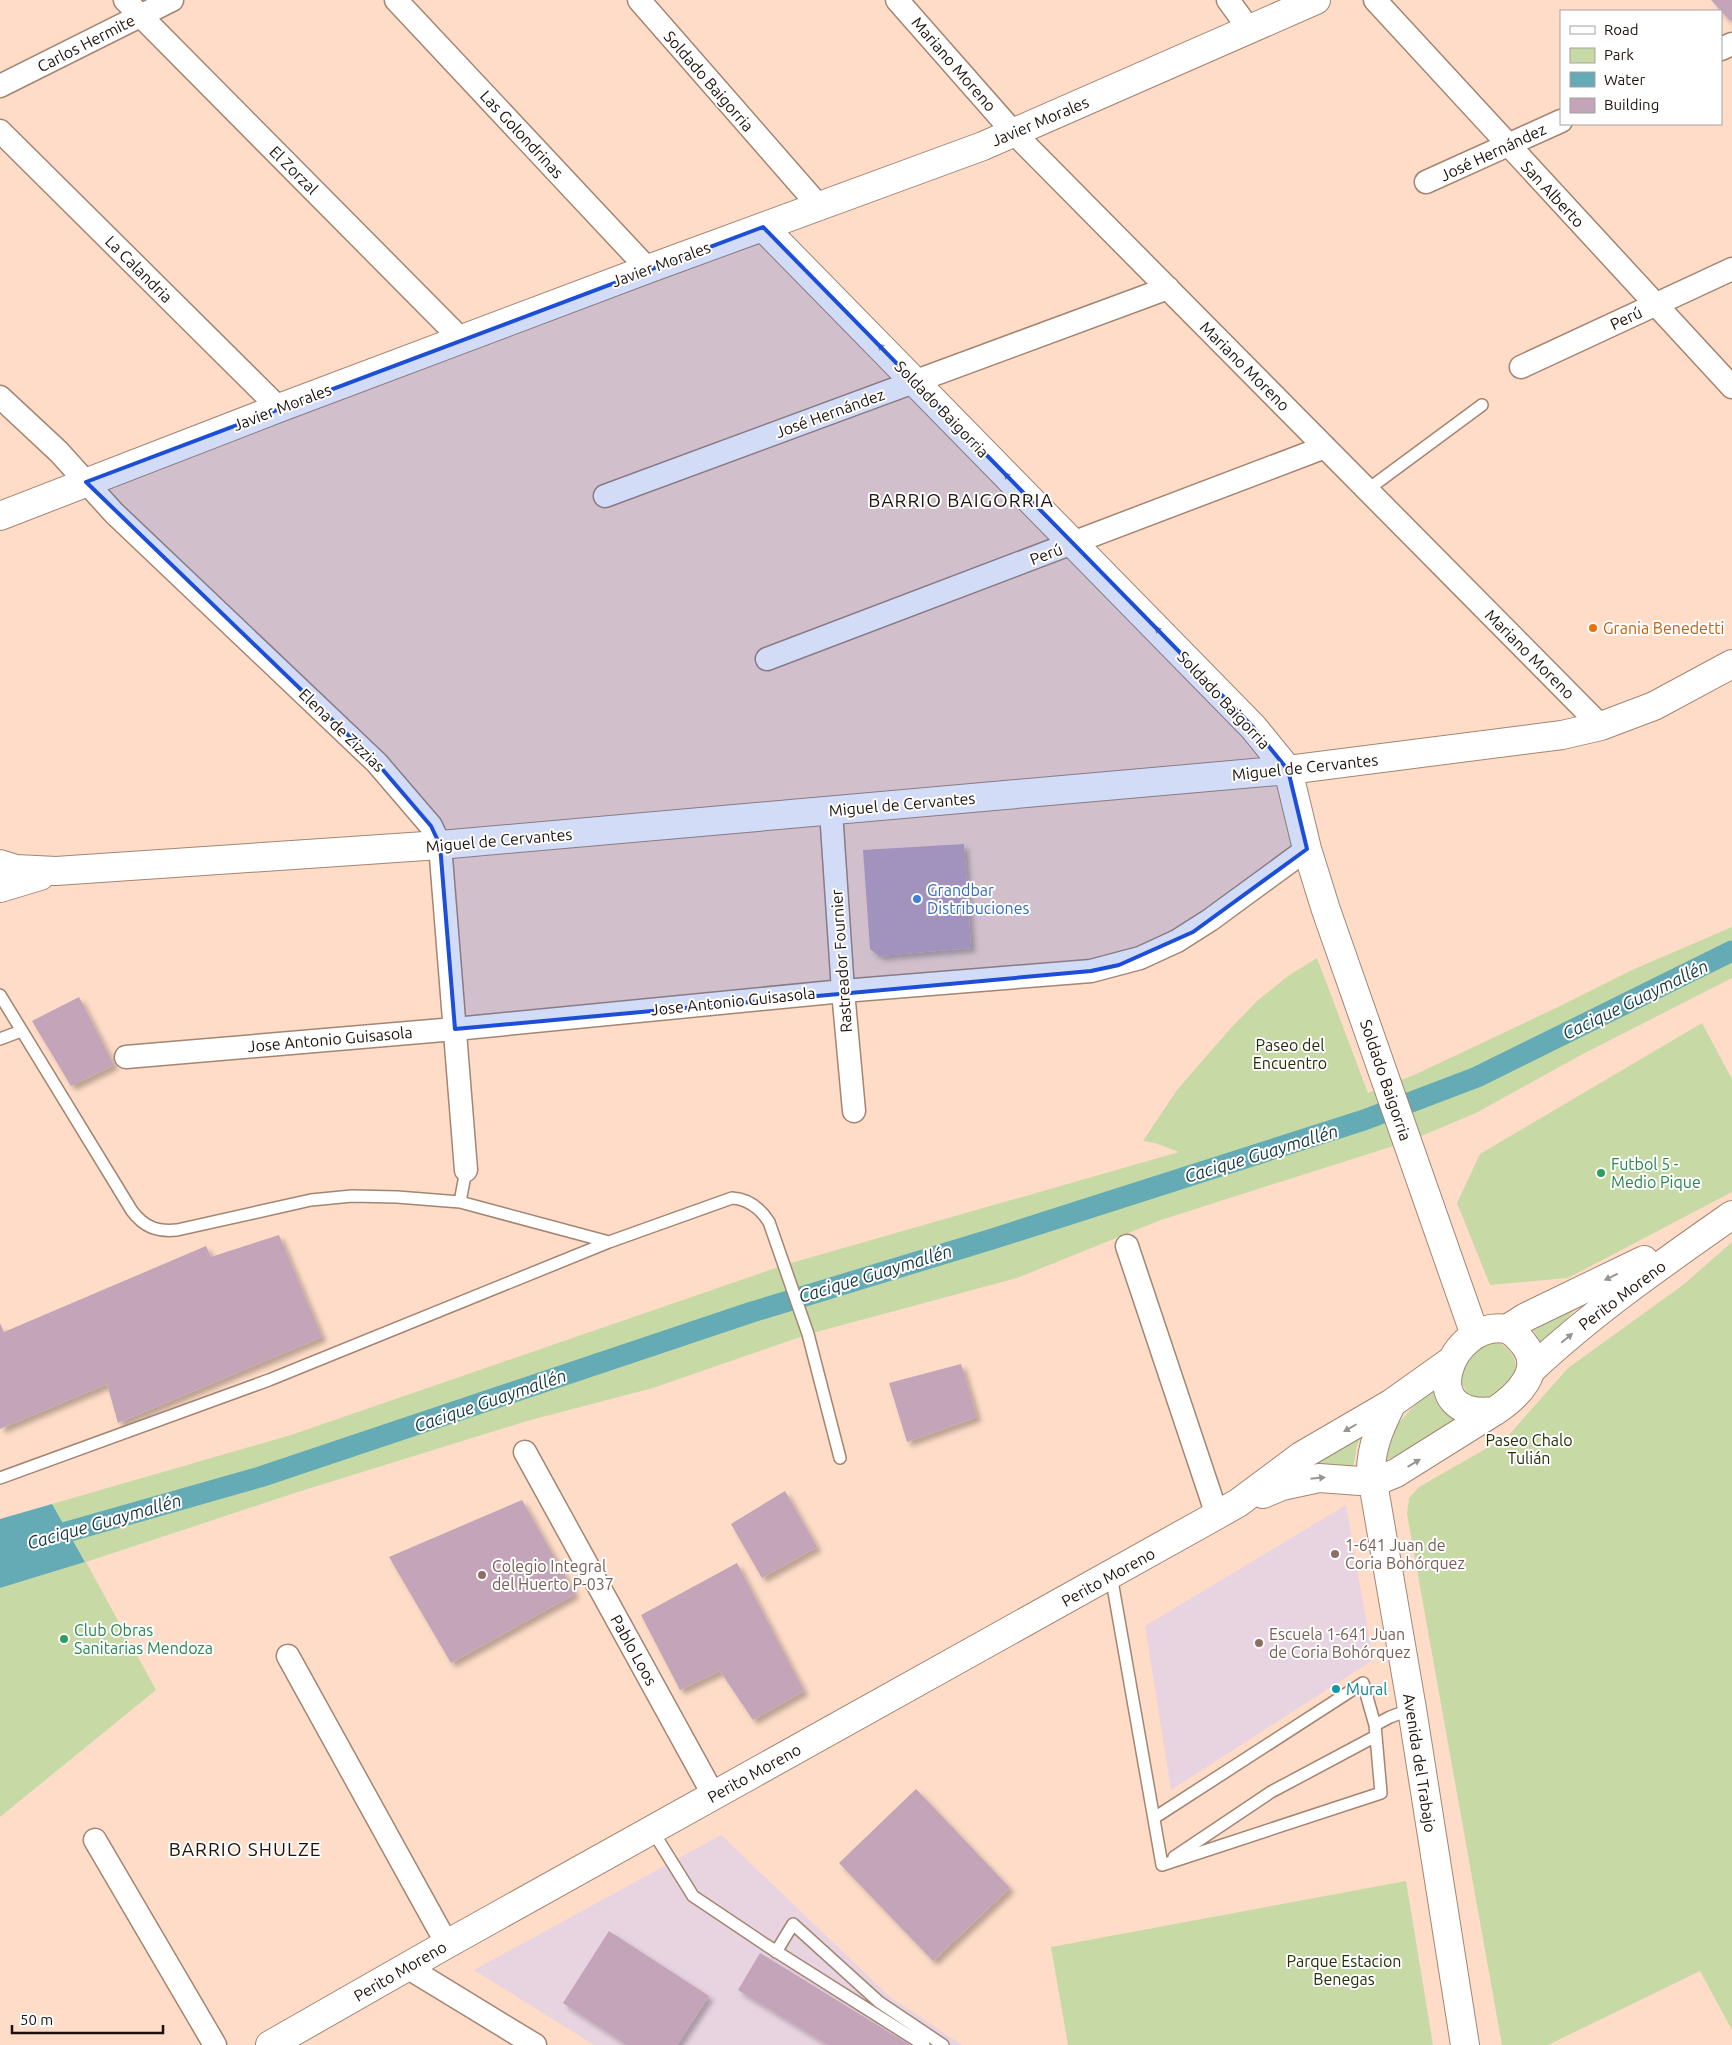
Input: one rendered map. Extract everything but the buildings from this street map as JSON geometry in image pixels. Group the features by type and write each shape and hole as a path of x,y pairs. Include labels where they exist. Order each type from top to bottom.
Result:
{"main road":[{"name":"Javier Morales","path":"0,516 278,408 1014,133 1316,0"},
{"name":"Soldado Baigorria","path":"763,227 1253,727 1288,770 1307,849 1326,910 1475,1336"},
{"name":"Miguel de Cervantes","path":"3,873 440,845 1288,770 1562,735 1601,726 1654,706 1732,664"},
{"name":"Perito Moreno","path":"1507,1329 1526,1316 1725,1220"},
{"name":"Perito Moreno","path":"1531,1370 1622,1292 1725,1220"},
{"path":"1507,1329 1527,1347 1531,1370 1523,1387 1510,1401 1495,1412 1479,1413 1465,1410 1456,1402 1447,1382 1451,1361 1457,1351 1475,1336 1490,1330 1507,1329"},
{"name":"Perito Moreno","path":"1228,1509 1301,1456 1392,1403 1451,1361"},
{"name":"Perito Moreno","path":"1374,1482 1371,1461 1376,1436 1392,1403"},
{"name":"Perito Moreno","path":"270,2045 447,1944 1228,1509 1282,1486 1319,1478 1374,1482 1396,1473 1495,1412"},
{"name":"Avenida del Trabajo","path":"1374,1482 1465,2045"}],"street":[{"name":"Carlos Hermite","path":"0,86 133,8 172,0"},
{"name":"Las Golondrinas","path":"396,0 648,269"},
{"name":"Soldado Baigorria","path":"639,0 819,206"},
{"name":"Mariano Moreno","path":"897,0 1014,133 1601,726"},
{"path":"1228,0 1250,29"},
{"name":"San Alberto","path":"1375,0 1732,386"},
{"name":"El Zorzal","path":"133,8 462,340"},
{"name":"José Hernández","path":"1426,182 1560,121"},
{"name":"La Calandria","path":"0,131 278,408"},
{"name":"Perú","path":"1521,368 1655,304 1732,270"},
{"name":"José Hernández","path":"605,496 1168,288"},
{"name":"Elena de Zizzias","path":"0,397 60,452 114,513 377,763 431,826 440,845 466,1170"},
{"name":"Perú","path":"767,659 1074,544 1325,447"},
{"name":"Rastreador Fournier","path":"830,810 854,1111"},
{"name":"Jose Antonio Guisasola","path":"126,1057 455,1029 843,991 1091,971 1119,965 1160,949 1193,932 1307,849"},
{"path":"1127,1246 1228,1509"},
{"name":"Pablo Loos","path":"525,1452 714,1796"},
{"path":"288,1656 447,1944"},
{"path":"94,1840 216,2045"},
{"path":"406,1967 534,2045"}],"lane":[{"path":"1367,490 1482,405"},
{"path":"0,995 132,1211 139,1221 151,1228 163,1231 176,1230 311,1200 352,1196 397,1197 460,1202 609,1242"},
{"path":"0,1039 21,1031"},
{"path":"460,1202 466,1170"},
{"path":"0,1478 269,1380 609,1242 726,1199 739,1198 746,1200 756,1207 770,1222 808,1334 840,1458"},
{"path":"1111,1575 1162,1865"},
{"path":"1154,1818 1364,1683 1376,1730 1381,1793 1162,1865"},
{"path":"1162,1865 1272,1792 1376,1730 1390,1717 1412,1709"},
{"path":"652,1830 693,1896 776,1952 924,2045"},
{"path":"776,1952 793,1924 880,2002 943,2045"}],"highlighted area":[{"path":"763,227 1253,727 1288,770 1307,849 1193,932 1119,965 1091,971 455,1029 440,845 431,826 377,763 86,482"}],"shaded area":[{"name":"Escuela 1-641 Juan de Coria Bohórquez","path":"1346,1505 1373,1660 1171,1790 1145,1626"},
{"path":"721,1835 890,1997 962,2045 594,2045 474,1970"}],"green space":[{"name":"Paseo del Encuentro","path":"1732,927 1732,978 1579,1056 1476,1113 1412,1140 1161,1220 1017,1278 809,1334 653,1388 527,1421 301,1491 86,1562 156,1690 0,1817 0,1588 85,1562 52,1504 291,1435 784,1265 1179,1152 1155,1143 1143,1141 1177,1090 1230,1029 1257,1001 1288,976 1317,958 1368,1093 1416,1074 1632,970"},
{"name":"Futbol 5 - Medio Pique","path":"1702,1023 1732,1079 1732,1192 1568,1278 1490,1285 1457,1203 1480,1154"},
{"name":"Paseo Chalo Tulián","path":"1732,1242 1732,2030 1700,1971 1548,2045 1502,2045 1407,1514 1409,1498 1419,1487 1508,1436 1568,1368 1683,1285"},
{"path":"1580,1305 1541,1344 1536,1334 1526,1323"},
{"path":"1497,1342 1507,1348 1513,1356 1516,1366 1515,1377 1491,1400 1469,1396 1461,1382 1463,1365 1483,1344"},
{"path":"1436,1381 1462,1422 1379,1464 1388,1435"},
{"path":"1361,1436 1353,1468 1307,1469 1306,1464"},
{"name":"Parque Estacion Benegas","path":"1406,1881 1433,2045 1068,2045 1051,1947"}],"water":[{"path":"52,1504 85,1562 0,1588 0,1519"}],"waterway":[{"name":"Cacique Guaymallén","path":"0,1551 260,1477 752,1312 989,1240 1364,1120 1477,1077 1732,951"}],"place":[{"name":"Grania Benedetti","path":"1593,628"},
{"name":"Grandbar Distribuciones","path":"917,899"},
{"name":"Futbol 5 - Medio Pique","path":"1601,1173"},
{"name":"1-641 Juan de Coria Bohórquez","path":"1335,1554"},
{"name":"Colegio Integral del Huerto P-037","path":"482,1575"},
{"name":"Club Obras Sanitarias Mendoza","path":"64,1639"},
{"name":"Escuela 1-641 Juan de Coria Bohórquez","path":"1259,1643"},
{"name":"Mural","path":"1336,1689"}],"district":[{"name":"BARRIO BAIGORRIA","path":"961,500"},
{"name":"BARRIO SHULZE","path":"245,1849"}]}
